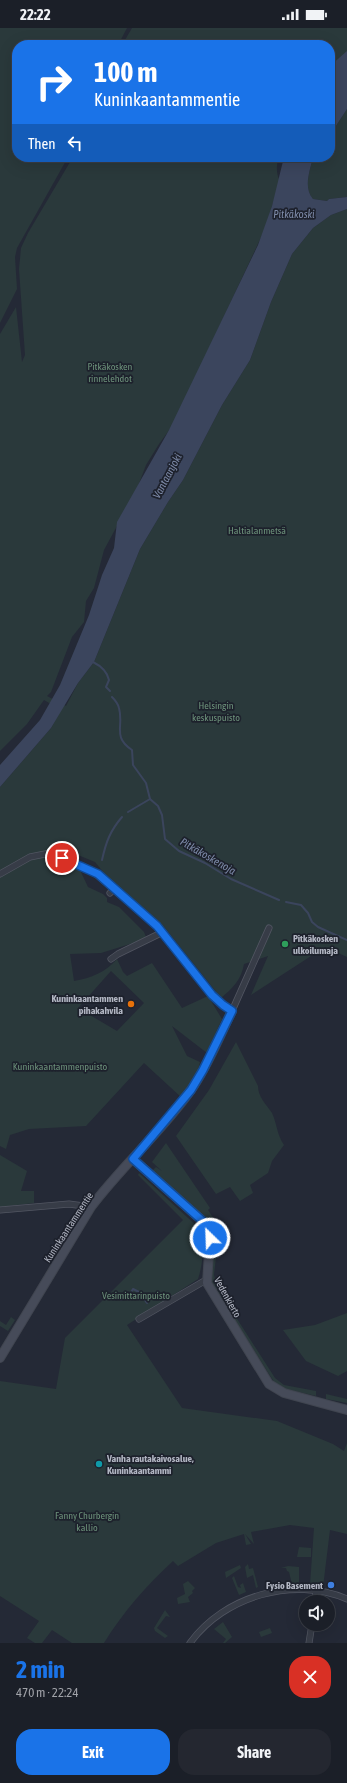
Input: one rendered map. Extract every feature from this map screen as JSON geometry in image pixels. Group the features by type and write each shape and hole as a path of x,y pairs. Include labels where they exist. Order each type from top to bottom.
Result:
{"street":[{"path":"0,874 30,857 50,853 90,870 112,891 163,932 212,995 232,1011"},
{"name":"Kuninkaantammentie","path":"0,1358 91,1207 191,1090 203,1070 232,1011 270,928"},
{"path":"111,959 118,954 163,932"},
{"name":"Vedenkierto","path":"133,1159 206,1224 210,1238 206,1280 269,1384 284,1393 347,1410"},
{"path":"0,1210 39,1205 69,1204 91,1207"},
{"path":"139,1319 206,1280"},
{"path":"190,1643 202,1628 218,1615 244,1600 278,1592 300,1590 333,1594 347,1599"},
{"path":"316,1591 316,1595"},
{"path":"309,1643 311,1631"}],"green space":[{"path":"0,28 127,28 121,40 12,40 12,162 65,162 17,248 15,257 17,289 0,323"},
{"path":"132,28 347,28 347,57 335,63 335,40 125,40"},
{"path":"347,109 347,197 329,199 327,201 313,199 308,189 309,173 312,162 335,162 335,127"},
{"path":"70,162 277,162 277,169 280,181 264,231 173,425 146,465 137,489 104,550 94,588 86,601 84,622 72,637 51,692 47,696 66,706 78,683 94,662 140,549 183,480 222,405 250,360 271,302 292,254 313,228 331,215 347,209 347,957 325,947 251,995 268,956 244,964 241,975 236,983 221,998 164,927 109,879 95,862 78,855 63,853 58,862 80,870 88,887 103,894 107,898 107,902 119,907 144,932 146,937 143,940 101,953 70,954 74,981 98,974 108,968 117,959 123,972 127,976 152,963 182,1008 208,996 222,1019 207,1053 172,1026 187,1056 200,1062 197,1075 182,1098 144,1063 86,1126 29,1129 10,1135 6,1149 0,1146 0,787 51,728 61,710 44,700 27,724 0,751 0,334 16,307 22,362 25,355 19,269 21,248 28,233","holes":["111,971 144,1003 117,1031 78,1008"]},
{"path":"236,1042 258,1086 261,1097 272,1113 284,1145 272,1161 268,1173 250,1185 253,1193 240,1201 230,1187 216,1194 176,1136 209,1090"},
{"path":"166,1143 210,1208 208,1210 214,1219 210,1221 152,1171 156,1167 162,1171 152,1162"},
{"path":"0,1155 27,1171 21,1191 34,1191 34,1203 0,1207"},
{"name":"Fanny Churbergin kallio","path":"139,1173 199,1228 203,1247 202,1260 198,1279 127,1325 182,1408 277,1421 333,1444 344,1451 347,1443 347,1534 330,1530 323,1587 310,1585 314,1528 290,1525 251,1532 254,1544 245,1534 251,1544 246,1545 244,1534 216,1543 178,1566 173,1561 136,1600 104,1643 72,1643 52,1630 42,1643 35,1643 27,1638 39,1621 0,1596 0,1381 56,1389 65,1338 183,1220 138,1175"},
{"path":"214,1230 219,1231 214,1275 223,1297 275,1378 284,1385 316,1391 316,1396 286,1389 274,1382 217,1292 211,1280"},
{"path":"347,1313 347,1371 338,1376 306,1361 283,1330 315,1325"},
{"path":"11,1317 15,1320 8,1331 0,1326 0,1321 6,1325"},
{"path":"326,1394 347,1399 347,1403 326,1399"},
{"path":"299,1547 311,1548 311,1557 297,1557"},
{"path":"248,1564 249,1569 253,1568 258,1587 256,1588 253,1575 247,1578 245,1567"},
{"path":"240,1565 241,1568 226,1578 225,1572"},
{"path":"288,1566 299,1567 299,1583 292,1584 289,1572 286,1568 281,1568"},
{"path":"234,1576 238,1587 241,1588 240,1585 243,1583 246,1592 239,1595 232,1578"},
{"path":"188,1581 195,1588 192,1591 193,1593 188,1597 190,1602 178,1604 177,1598 185,1594 183,1584"},
{"path":"165,1610 170,1617 166,1616 157,1628 168,1636 165,1638 155,1631 154,1628"},
{"path":"223,1622 232,1637 225,1643 223,1643 226,1639 214,1629"},
{"path":"270,1628 272,1633 261,1637 259,1632"}],"water":[{"path":"347,51 347,109 335,127 335,62"},
{"name":"Pitkäkoski","path":"283,162 312,162 309,173 308,189 313,199 327,201 329,199 347,197 347,209 331,215 313,228 292,254 271,302 250,360 222,405 183,480 140,549 94,662 78,683 51,728 0,787 0,765 40,720 60,685 89,615 102,575 114,548 117,522 169,430 258,245 272,206"}],"waterway":[{"name":"Pitkäkoskenoja","path":"93,662 101,667 107,674 109,680 106,687 110,691"},
{"name":"Pitkäkoskenoja","path":"112,697 119,708 120,736 126,745 132,750 133,765 146,783 150,799 158,806 162,815 165,839 179,851 205,863 231,879 279,900"},
{"path":"128,812 150,799"},
{"path":"102,860 109,837 114,827 122,817"},
{"name":"Pitkäkoskenoja","path":"286,902 301,905 308,913 312,922 318,927 347,940"},
{"path":"121,1300 130,1294 133,1289 139,1292 147,1303"}],"place":[{"name":"Pitkäkosken ulkoilumaja","path":"285,944"},
{"name":"Kuninkaantammen pihakahvila","path":"131,1004"},
{"name":"Vanha rautakaivosalue, Kuninkaantammi","path":"99,1464"},
{"name":"Fysio Basement","path":"331,1585"}],"route":[{"path":"62,858 98,874 157,926 217,1001 232,1011 203,1070 191,1090 133,1159 206,1224 210,1238"}],"park label":[{"name":"Pitkäkosken rinnelehdot","path":"110,372"},
{"name":"Haltialanmetsä","path":"257,530"},
{"name":"Helsingin keskuspuisto","path":"216,710"},
{"name":"Kuninkaantammenpuisto","path":"60,1066"},
{"name":"Vesimittarinpuisto","path":"136,1295"}],"water label":[{"name":"Vantaanjoki","path":"167,476"}]}
